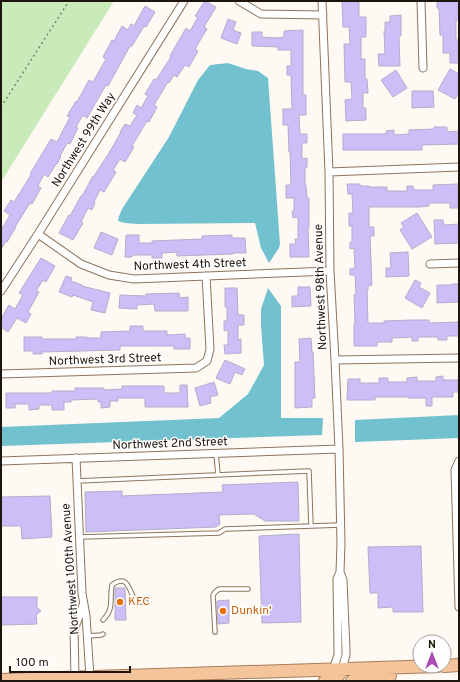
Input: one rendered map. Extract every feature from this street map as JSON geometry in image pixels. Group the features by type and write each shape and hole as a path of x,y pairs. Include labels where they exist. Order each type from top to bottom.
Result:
{"highway":[{"path":"1,680 84,679 412,667"},
{"path":"325,681 334,679 339,675 338,670"},
{"path":"198,681 208,679 219,673"},
{"path":"352,681 358,678 419,674"}],"street":[{"name":"Northwest 99th Way","path":"1,290 38,234 184,1"},
{"path":"239,1 261,14 323,15"},
{"name":"Northwest 98th Avenue","path":"322,1 329,172 330,272 339,449 340,572 344,580 346,650 346,655 338,670"},
{"path":"421,1 423,68"},
{"path":"329,172 459,167"},
{"name":"Northwest 4th Street","path":"38,234 81,264 109,275 134,279 330,272"},
{"path":"430,264 459,263"},
{"name":"Northwest 3rd Street","path":"1,374 196,368 207,361 210,349 206,276"},
{"path":"335,360 459,358"},
{"name":"Northwest 2nd Street","path":"1,461 339,449"},
{"name":"Northwest 100th Avenue","path":"76,458 82,593 86,616 87,636 84,679"},
{"path":"459,461 455,470 459,607"},
{"path":"83,603 74,630 84,679"}],"lane":[{"path":"216,453 218,475"},
{"path":"77,481 309,471 311,526"},
{"path":"80,537 219,533 225,528 340,525"},
{"path":"103,620 109,614 111,609 110,592 112,585 115,582 119,581 129,584 134,599 138,602 146,602"},
{"path":"214,632 213,596 217,590 248,589"},
{"path":"87,636 104,634"}],"path":[{"path":"1,107 68,1"}],"green space":[{"path":"1,1 114,1 1,182"}],"water":[{"path":"228,63 258,71 268,78 280,244 269,263 261,248 255,223 137,224 118,221 122,209 169,137 198,80 210,65"},
{"path":"268,288 281,306 281,418 323,418 322,435 1,446 1,427 219,418 248,394 264,365 261,309"},
{"path":"459,415 459,438 355,442 355,420"}],"building":[{"path":"205,1 216,7 204,27 207,29 195,49 198,51 189,67 185,65 177,77 174,75 169,83 168,82 154,105 157,107 149,122 147,121 132,146 134,147 125,162 120,159 113,170 116,172 104,192 100,190 92,210 88,208 81,222 83,223 73,240 59,233 93,176 109,153 125,124 130,126 137,115 133,113 137,105 141,108 148,96 145,94 154,79 156,80 171,57 170,56 186,28 190,31 198,17 195,16"},
{"path":"342,1 359,1 359,17 366,17 366,37 361,37 361,59 365,59 365,79 367,79 368,93 363,93 363,108 366,108 366,120 346,121 345,100 352,99 351,82 345,82 344,44 350,44 349,27 343,27"},
{"path":"437,1 458,1 459,20 456,20 456,40 459,40 459,63 450,63 450,53 443,53 443,35 440,35 439,8 437,8"},
{"path":"145,6 155,12 146,27 144,26 132,46 130,46 108,86 106,85 87,118 83,115 76,127 78,128 70,144 67,143 57,164 48,177 44,174 38,186 41,188 32,204 30,203 7,242 6,241 1,249 1,230 10,215 4,211 11,200 14,202 51,139 57,142 70,117 67,116 76,101 77,102 89,80 93,82 106,59 103,57 112,40 114,41 122,26 128,30 131,24 134,26"},
{"path":"401,15 401,36 399,36 400,66 379,66 378,54 385,54 385,22 390,22 390,16"},
{"path":"228,19 236,22 233,30 241,33 237,44 221,38"},
{"path":"303,30 303,95 306,95 306,115 299,115 300,134 307,134 307,143 302,143 302,159 307,158 307,167 305,168 305,185 307,198 309,198 309,257 290,257 290,244 296,244 295,239 298,239 298,217 293,218 292,211 294,211 294,198 286,198 286,185 291,185 290,152 288,125 283,125 283,109 292,109 291,75 287,75 287,66 291,66 291,50 278,50 278,47 252,46 252,32 262,32 262,37 277,38 284,37 284,31"},
{"path":"450,69 459,74 459,92 455,99 438,90"},
{"path":"396,70 407,88 393,97 381,80"},
{"path":"412,91 433,91 434,107 412,108"},
{"path":"434,127 447,127 447,132 459,131 459,144 422,145 422,150 343,150 343,134 386,134 386,131 394,130 394,135 409,134 409,130 434,129"},
{"path":"347,184 360,184 360,186 369,187 387,187 387,191 407,191 407,186 413,186 414,190 433,190 433,185 458,184 458,208 450,208 450,203 429,203 429,206 420,207 369,207 369,227 374,227 374,236 370,236 372,285 368,286 367,290 368,323 412,320 429,320 429,323 459,322 459,336 447,336 447,340 438,340 438,337 418,337 418,341 412,341 412,337 392,338 392,342 377,342 377,346 354,346 354,295 356,294 355,275 350,275 350,269 355,268 354,248 350,249 350,242 352,242 352,226 349,226 349,213 353,213 352,194 348,194"},
{"path":"417,213 432,237 412,249 400,230 404,227 401,223"},
{"path":"434,220 443,220 444,225 459,224 459,243 435,244"},
{"path":"101,232 118,239 112,255 94,248"},
{"path":"126,235 139,235 139,243 152,243 152,241 202,239 202,236 232,235 232,238 245,238 246,253 177,256 177,252 162,253 162,258 152,258 152,255 132,255 132,257 125,257"},
{"path":"408,252 409,276 386,277 386,268 391,268 390,253"},
{"path":"41,258 55,266 46,282 43,280 36,291 39,292 28,312 31,314 26,323 17,318 8,332 1,327 1,319 9,305 15,309 23,295 19,293"},
{"path":"66,276 72,278 71,281 82,286 110,293 105,313 91,310 93,302 59,292"},
{"path":"415,280 421,283 419,287 430,293 422,308 405,298"},
{"path":"459,284 459,302 437,303 437,285"},
{"path":"298,287 310,287 311,306 292,307 292,296 298,296"},
{"path":"225,288 237,288 238,315 244,315 244,325 238,325 238,340 241,339 241,353 225,354 224,345 228,345 228,330 224,331 224,321 227,321"},
{"path":"179,293 180,298 188,297 188,311 155,311 154,304 137,305 137,309 119,308 120,295 146,296 146,294"},
{"path":"130,326 143,326 143,331 167,331 167,335 185,334 185,338 190,338 190,349 174,349 174,346 120,346 120,350 42,352 42,354 33,354 33,351 24,351 24,337 42,337 42,339 76,339 76,337 101,338 101,332 130,331"},
{"path":"311,338 315,398 312,398 312,407 295,408 295,362 300,362 299,339"},
{"path":"225,360 245,369 242,375 235,372 230,384 216,378"},
{"path":"443,376 443,380 458,380 458,392 453,392 453,397 432,397 432,406 426,406 426,398 375,397 375,400 347,400 348,379 360,379 360,383 379,383 379,378 388,378 388,382 407,382 407,378 417,377 417,381 436,381 436,377"},
{"path":"214,382 218,395 210,397 211,403 200,406 195,388"},
{"path":"180,385 187,385 188,407 145,407 145,398 118,398 118,401 110,401 110,407 101,408 101,402 98,402 98,399 71,400 71,402 64,402 64,410 52,410 52,405 39,405 39,409 29,410 29,404 15,404 15,408 6,408 6,393 52,393 52,391 75,391 75,388 104,388 104,390 122,389 122,386 164,386 164,393 180,393"},
{"path":"298,482 299,521 265,521 254,514 219,515 220,524 216,527 86,532 85,492 122,491 122,496 223,492 222,485"},
{"path":"50,496 52,537 22,539 21,526 1,526 1,497"},
{"path":"299,534 301,622 262,623 259,536"},
{"path":"421,546 423,612 393,612 393,607 378,608 378,593 370,593 368,547"},
{"path":"115,588 125,588 126,620 115,620"},
{"path":"1,597 37,597 37,607 41,611 36,615 37,624 1,625"},
{"path":"229,600 229,623 218,624 217,601"}],"place":[{"name":"KFC","path":"120,602"},
{"name":"Dunkin'","path":"223,611"}]}
